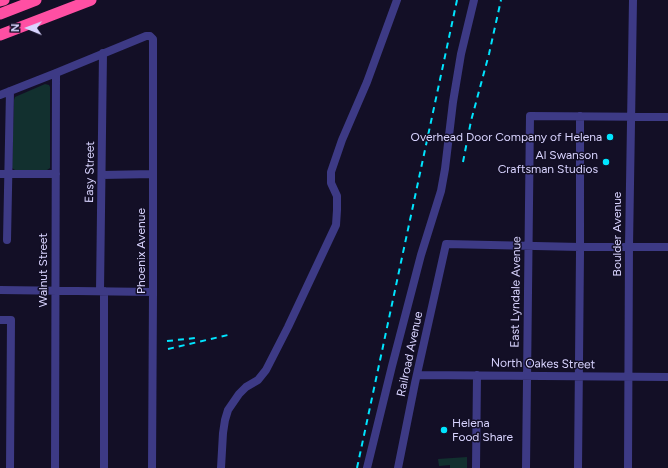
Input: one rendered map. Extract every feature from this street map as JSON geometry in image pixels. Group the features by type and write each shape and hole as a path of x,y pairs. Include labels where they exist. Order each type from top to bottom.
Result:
{"highway":[{"path":"0,1 4,0"},
{"path":"0,14 36,0"},
{"path":"0,35 91,0"}],"street":[{"path":"221,468 224,420 228,410 238,394 258,380 266,370 336,225 336,196 331,183 331,172 342,140 367,82 397,0"},
{"path":"367,468 419,263 442,191 453,102 461,54 474,0"},
{"name":"Boulder Avenue","path":"628,468 630,117 633,0"},
{"name":"Phoenix Avenue","path":"103,54 146,36 150,36 153,39 152,468"},
{"path":"0,95 103,54"},
{"name":"Easy Street","path":"103,54 102,291 104,468"},
{"name":"Walnut Street","path":"55,468 56,73"},
{"path":"7,240 4,174 10,91"},
{"name":"East Lyndale Avenue","path":"526,468 530,116 580,116"},
{"path":"578,468 580,116 668,117"},
{"path":"4,174 56,174"},
{"path":"102,175 153,174"},
{"name":"Railroad Avenue","path":"398,468 446,244 528,246"},
{"path":"528,246 668,247"},
{"path":"0,290 153,292"},
{"path":"0,320 11,320 10,468"},
{"name":"North Oakes Street","path":"418,375 668,377"},
{"path":"476,468 477,375"}],"green space":[{"path":"45,84 49,85 50,87 50,168 47,170 15,170 12,168 15,97"},
{"path":"467,457 467,468 450,468 450,465 439,466 438,459"}],"railway":[{"path":"357,468 457,0"},
{"path":"463,162 471,121 489,54 501,0"},
{"path":"168,349 228,335"},
{"path":"167,341 196,338"}],"place":[{"name":"Overhead Door Company of Helena","path":"610,137"},
{"name":"Al Swanson Craftsman Studios","path":"606,162"},
{"name":"Helena Food Share","path":"444,430"}]}
